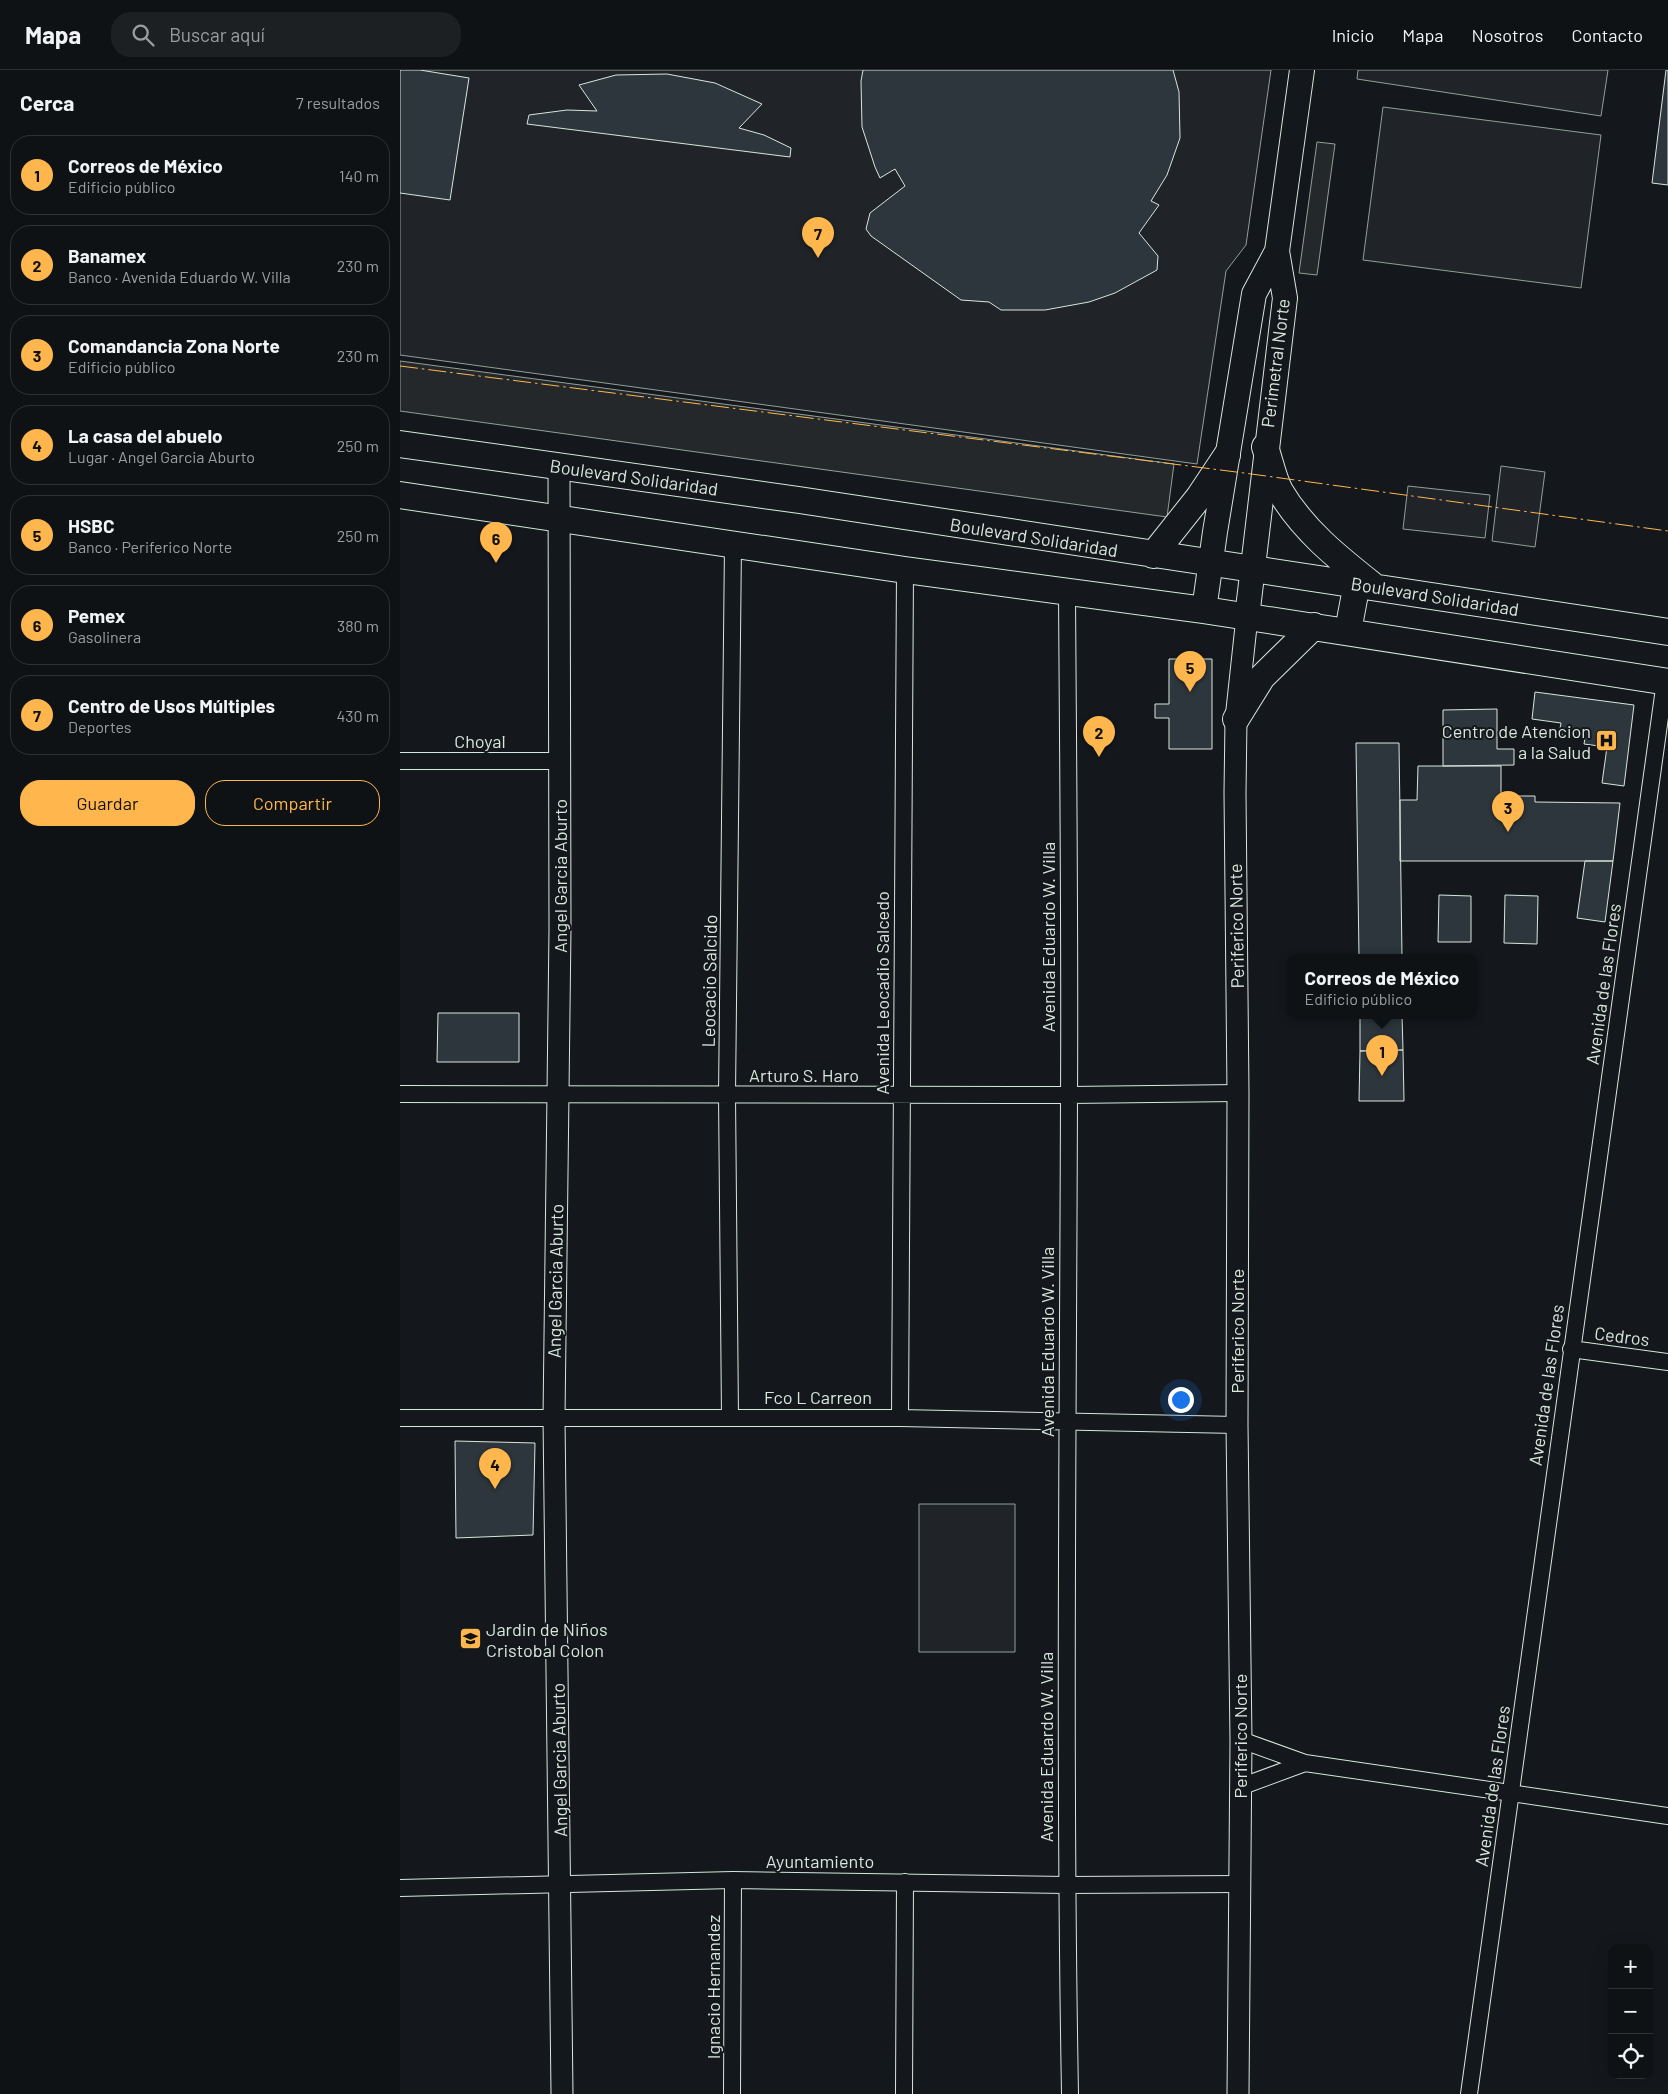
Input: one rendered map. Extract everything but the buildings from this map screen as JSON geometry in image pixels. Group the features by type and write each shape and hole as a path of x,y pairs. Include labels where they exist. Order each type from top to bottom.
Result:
{"main road":[{"name":"Perimetral Norte","path":"1254,569 1266,447 1285,298 1277,251 1302,70"},
{"path":"1204,610 1227,455 1254,294 1277,251"},
{"name":"Boulevard Solidaridad","path":"400,444 799,500 1668,632"},
{"path":"1266,447 1279,489 1303,524 1365,585 1348,631"},
{"path":"1154,555 1199,497 1227,455"},
{"path":"400,496 904,570 1067,590 1314,626 1667,682"},
{"name":"Periferico Norte","path":"1247,617 1254,569"},
{"path":"1236,719 1262,677 1314,626"}],"street":[{"name":"Angel Garcia Aburto","path":"559,467 560,761 554,1418 562,2094"},
{"name":"Leocacio Salcido","path":"730,1417 727,1095 733,545"},
{"name":"Avenida Leocadio Salcedo","path":"900,1418 904,570"},
{"name":"Avenida Eduardo W. Villa","path":"1067,590 1069,1095 1066,1420 1066,1885 1070,2094"},
{"name":"Periferico Norte","path":"1238,2094 1241,1740 1237,1425 1236,719 1247,617"},
{"name":"Avenida de las Flores","path":"1468,2094 1571,1349 1667,682"},
{"name":"Choyal","path":"400,761 560,761"},
{"name":"Arturo S. Haro","path":"400,1094 1069,1095 1238,1093"},
{"name":"Cedros","path":"1571,1349 1668,1362"},
{"name":"Fco L Carreon","path":"400,1418 900,1418 1237,1425"},
{"path":"1241,1740 1306,1763 1668,1816"},
{"path":"1240,1787 1306,1763"},
{"name":"Ayuntamiento","path":"400,1888 733,1880 1066,1885 1240,1884"},
{"name":"Ignacio Hernandez","path":"732,2094 733,1880"},
{"path":"904,2094 905,1882"}],"shaded area":[{"path":"400,70 1271,70 1246,245 1226,271 1197,464 400,355"},
{"path":"1358,70 1608,70 1601,116 1357,79"},
{"path":"1383,107 1601,135 1581,288 1363,260"},
{"path":"1317,142 1335,144 1317,275 1299,273"},
{"path":"400,361 1174,464 1167,517 400,411"},
{"path":"1501,466 1545,472 1535,547 1492,541"},
{"path":"1408,486 1490,495 1485,538 1403,529"},
{"path":"919,1504 1015,1504 1015,1652 919,1652"}],"power":[{"path":"400,366 1244,473 1668,531"}],"place":[{"name":"Centro de Usos Múltiples","path":"818,258"},
{"name":"Pemex","path":"496,563"},
{"name":"HSBC","path":"1190,692"},
{"name":"Centro de Atencion a la Salud","path":"1607,741"},
{"name":"Banamex","path":"1099,757"},
{"name":"Comandancia Zona Norte","path":"1508,832"},
{"name":"Correos de México","path":"1382,1076"},
{"name":"La casa del abuelo","path":"495,1489"},
{"name":"Jardin de Niños Cristobal Colon","path":"470,1639"}]}
